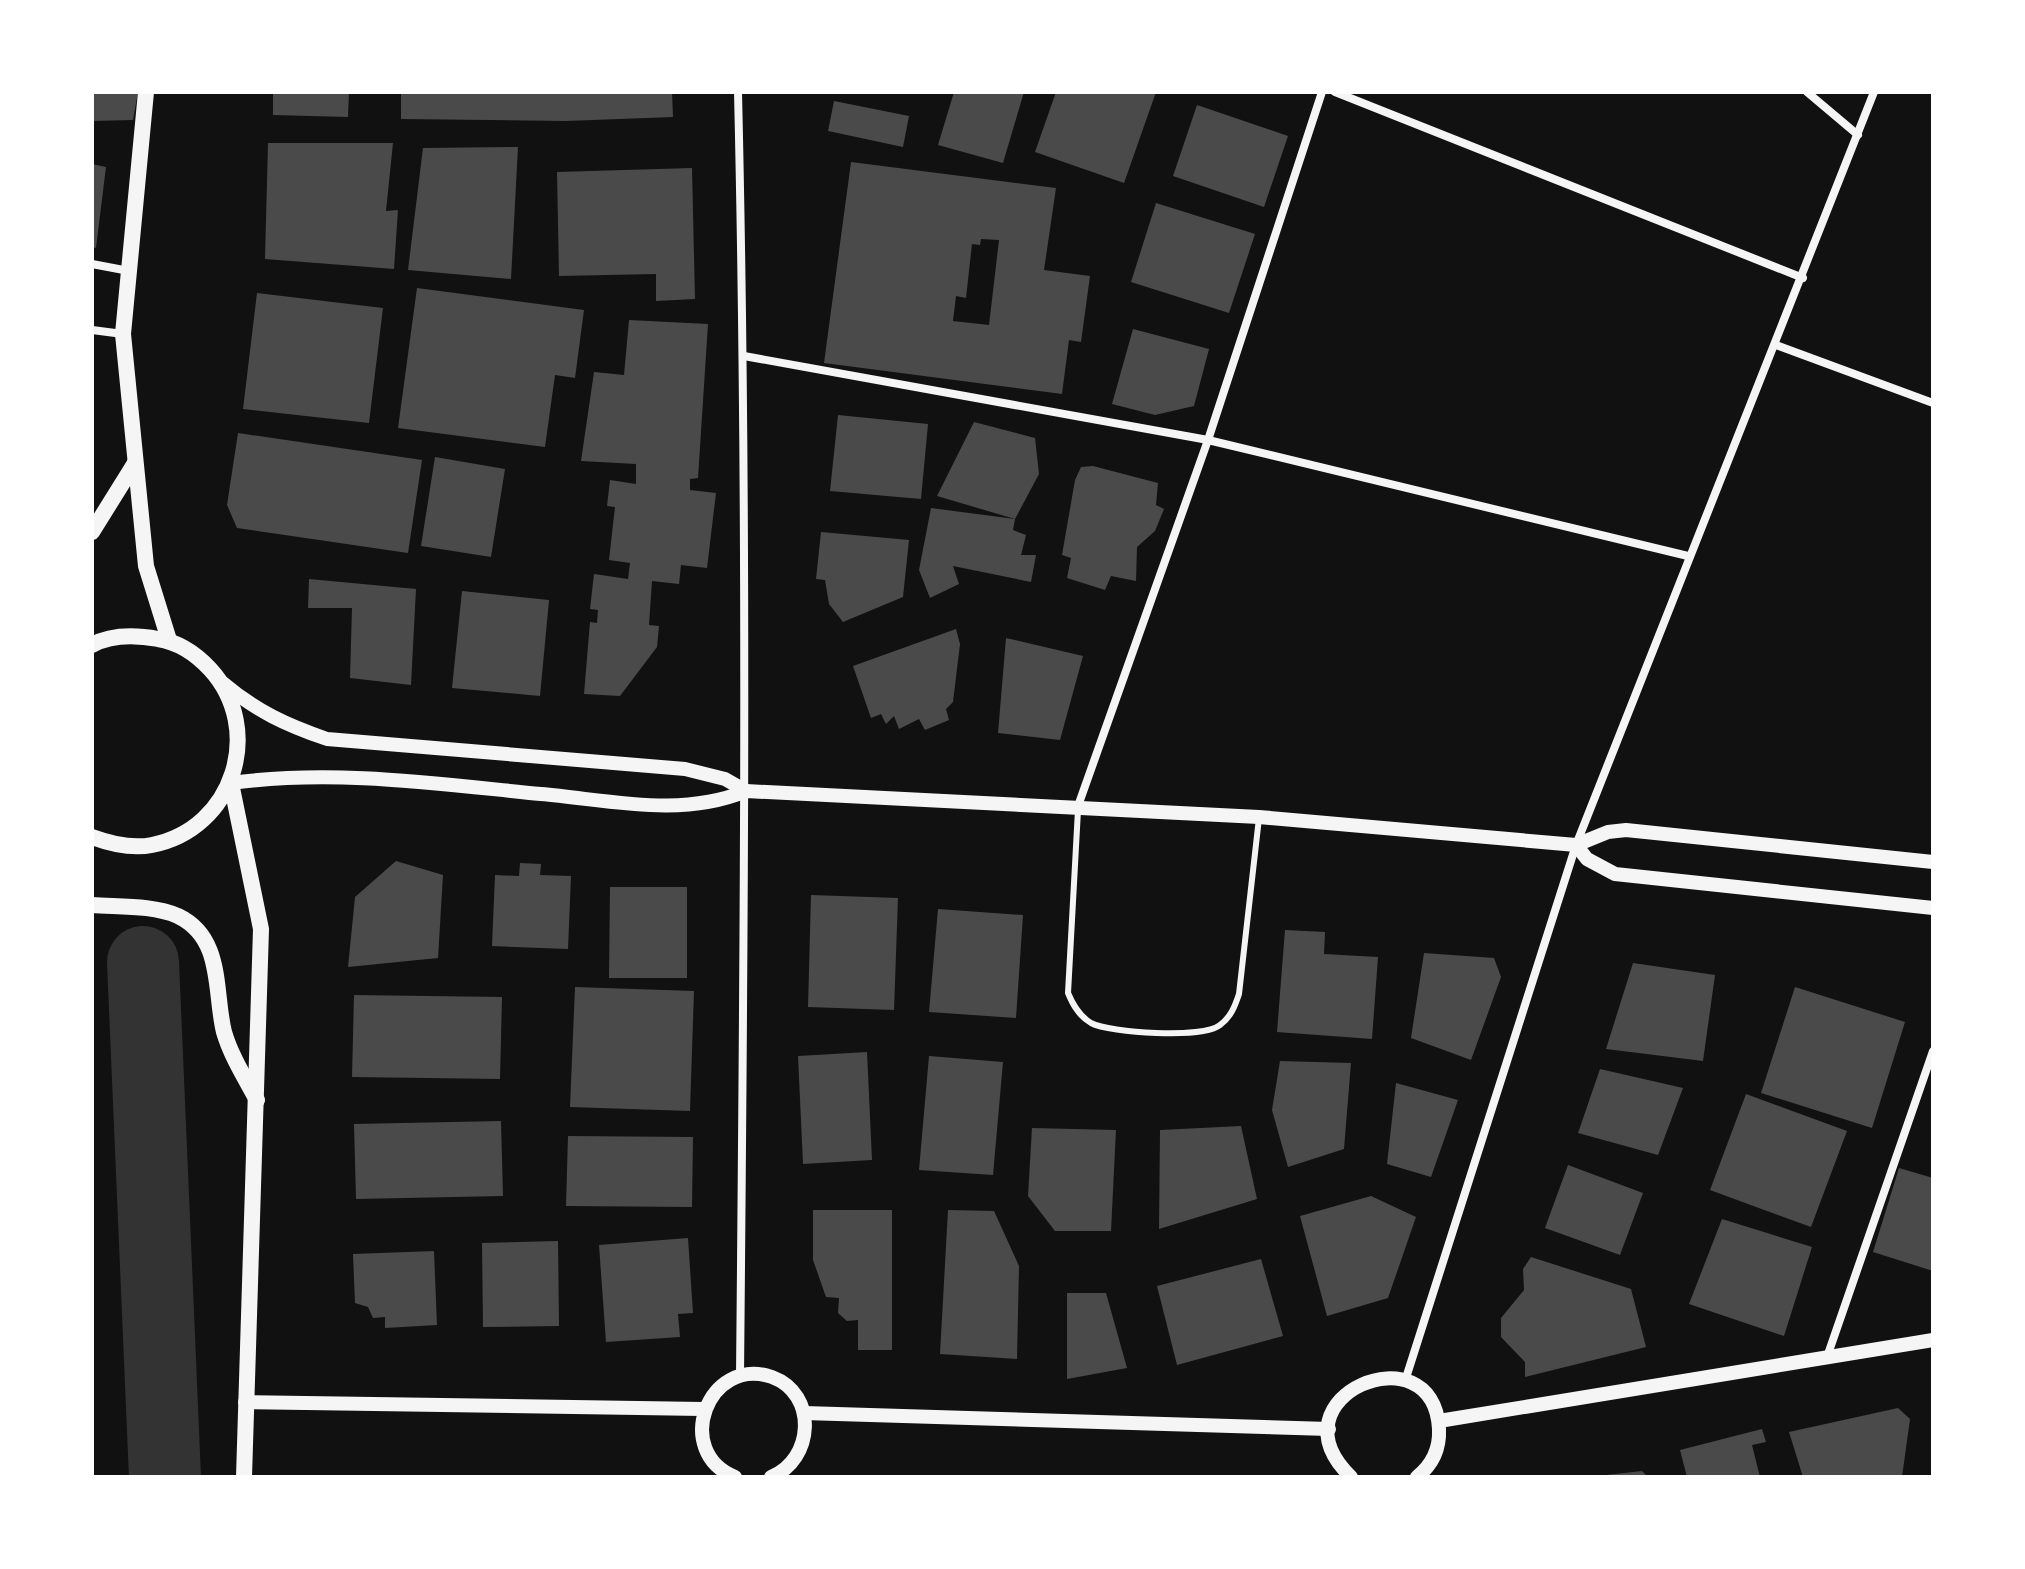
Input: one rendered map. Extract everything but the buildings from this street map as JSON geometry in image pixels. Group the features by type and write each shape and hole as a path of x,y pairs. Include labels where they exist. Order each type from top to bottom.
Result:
{"main road":[{"path":"146,92 123,334 146,566 169,640"},
{"path":"92,532 135,463"},
{"path":"92,645 135,635 169,640 200,658 223,683 237,715 240,750 231,783 212,812 184,834 151,846 116,845 92,837"},
{"path":"231,783 261,929 244,1477"},
{"path":"92,905 161,911 180,917 195,928 207,943 214,961 221,1018 230,1048 257,1102"}],"street":[{"path":"738,92 744,356 746,791 740,1376"},
{"path":"1078,806 1208,440 1322,92"},
{"path":"1335,92 1803,278"},
{"path":"1807,92 1858,135"},
{"path":"1405,1381 1576,845 1688,556 1803,278 1874,92"},
{"path":"92,264 129,271"},
{"path":"92,330 123,334"},
{"path":"1776,345 1933,403"},
{"path":"744,356 1208,440 1688,556"},
{"path":"223,683 250,706 280,723 327,739 366,745 685,769 725,779 746,791"},
{"path":"231,783 275,777 365,777 684,808 746,791 1078,806 1259,817 1576,845 1608,832 1626,830 1933,862"},
{"path":"1576,845 1587,859 1615,874 1933,908"},
{"path":"1826,1360 1933,1051"},
{"path":"1439,1421 1826,1360 1933,1340"},
{"path":"735,1477 718,1467 701,1440 703,1409 724,1383 740,1376 772,1377 787,1386 804,1413 806,1430 803,1447 793,1463 771,1477"},
{"path":"1351,1477 1340,1466 1331,1448 1329,1429 1334,1409 1347,1392 1364,1381 1385,1377 1405,1381 1421,1390 1439,1421 1435,1456 1417,1477"},
{"path":"245,1402 703,1409"},
{"path":"804,1413 1329,1429"}],"lane":[{"path":"1078,806 1068,993 1074,1008 1088,1022 1104,1028 1202,1034 1219,1027 1233,1011 1239,994 1259,817"}],"waterway":[{"path":"143,962 165,1477"}]}
